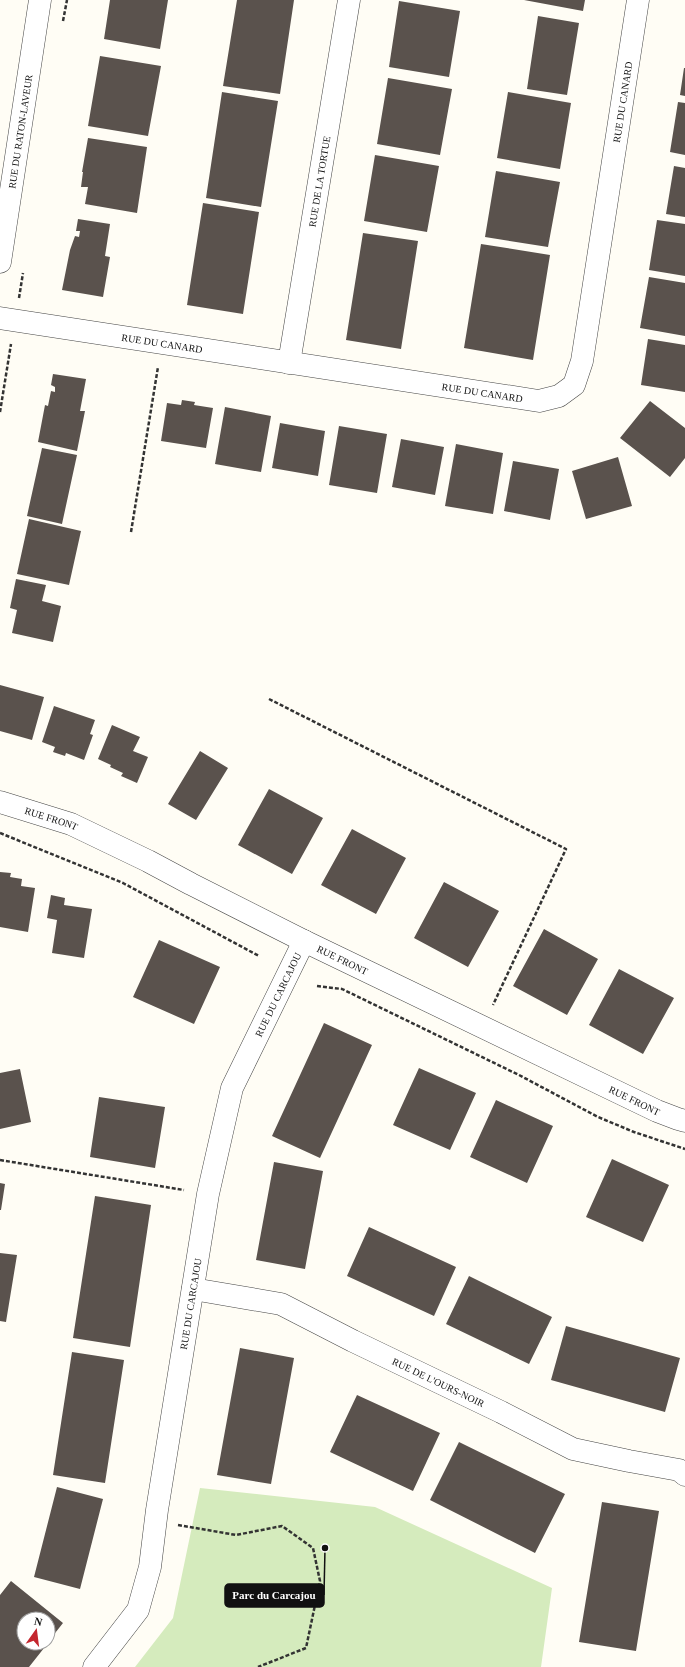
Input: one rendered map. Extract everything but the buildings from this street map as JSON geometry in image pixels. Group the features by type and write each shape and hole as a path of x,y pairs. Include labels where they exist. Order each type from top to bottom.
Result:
{"street":[{"name":"RUE DU RATON-LAVEUR","path":"0,262 40,0"},
{"name":"RUE DE LA TORTUE","path":"289,363 349,0"},
{"name":"RUE DU CANARD","path":"0,318 539,401 559,396 574,386 582,361 638,0"},
{"name":"RUE FRONT","path":"0,802 71,824 148,861 304,941 658,1111 678,1120 685,1121"},
{"name":"RUE DU CARCAJOU","path":"94,1667 138,1610 150,1567 156,1520 208,1194 232,1088 304,941"},
{"name":"RUE DE L'OURS-NOIR","path":"193,1290 281,1304 352,1341 494,1409 573,1449 679,1470 685,1475"}],"path":[{"path":"131,532 161,343"},
{"path":"269,699 566,849 483,1027"},
{"path":"0,833 123,883 259,956"},
{"path":"317,986 342,989 519,1075 598,1117 640,1134 685,1149"},
{"path":"0,1160 208,1194"},
{"path":"156,1520 236,1535 282,1526 313,1548 320,1581 306,1648 258,1667"}],"green space":[{"path":"200,1488 375,1507 552,1588 541,1667 135,1667 173,1618"}],"place":[{"name":"Parc du Carcajou","path":"325,1548"}]}
